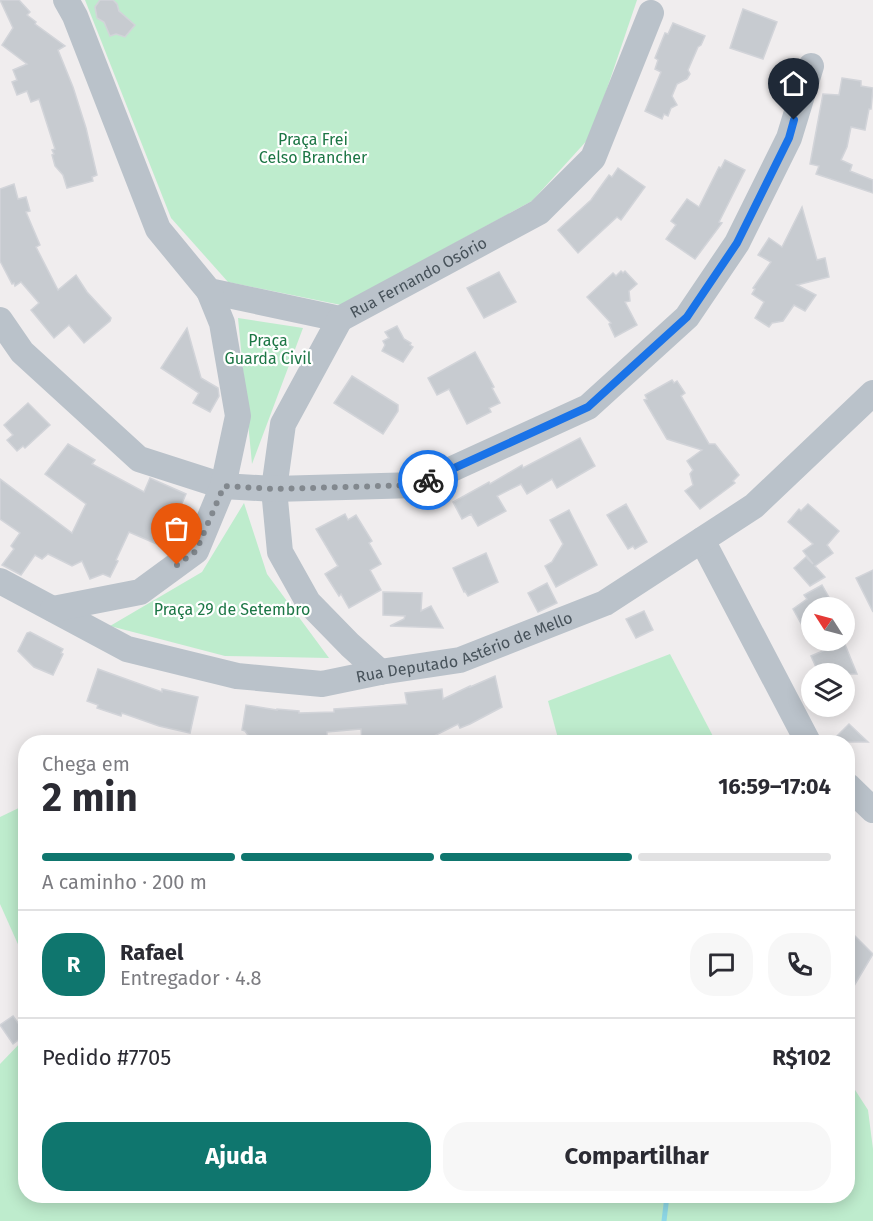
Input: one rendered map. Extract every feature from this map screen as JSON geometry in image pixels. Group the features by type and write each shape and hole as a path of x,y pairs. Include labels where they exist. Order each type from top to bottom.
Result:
{"street":[{"path":"53,609 140,592 196,551 224,486 238,416 222,323 209,291 158,229 75,16 66,0"},
{"name":"Rua Fernando Osório","path":"209,291 339,318 539,212 593,158 651,13"},
{"path":"0,320 22,352 139,459 224,486 274,489 417,485 588,407 687,317 737,243 789,138 811,66"},
{"path":"339,318 283,424 274,489 280,552 308,602 380,672"},
{"name":"Rua Deputado Astério de Mello","path":"1,584 127,649 237,676 322,684 380,672 460,660 605,603 754,506 873,393"},
{"path":"702,540 804,735"},
{"path":"855,793 873,810"}],"green space":[{"name":"Praça Frei Celso Brancher","path":"85,0 637,0 591,136 532,201 341,305 228,282 171,218"},
{"name":"Praça Guarda Civil","path":"238,318 303,328 252,464"},
{"name":"Praça 29 de Setembro","path":"244,503 267,574 329,658 225,656 110,626 202,572"},
{"path":"670,654 712,735 557,735 548,701"},
{"path":"18,808 18,944 0,904 0,817"},
{"path":"18,1045 18,1203 855,1203 855,1090 868,1110 873,1149 873,1221 0,1221 0,1064"}],"building":[{"path":"0,0 19,0 30,12 27,15 36,22 35,24 65,46 58,50 86,128 97,175 92,177 93,181 67,188 63,175 55,166 52,150 55,149 39,99 31,102 27,91 17,95 12,82 17,80 13,70 27,64 2,45 13,28"},
{"path":"100,0 113,0 119,11 135,25 125,37 116,34 110,36 104,22 97,18 95,7"},
{"path":"743,9 777,22 763,59 730,48"},
{"path":"673,23 705,36 688,70 690,74 687,79 677,84 672,96 677,105 671,108 668,116 664,114 662,119 645,111 661,72 655,69 658,60 655,58 665,33 668,34"},
{"path":"842,78 861,81 861,86 873,88 871,109 869,109 865,130 851,127 847,147 841,160 852,165 850,171 873,180 873,193 816,174 819,166 810,164 823,94 839,95"},
{"path":"725,160 745,170 719,222 722,223 695,259 666,239 676,225 671,221 687,199 699,207 719,167 721,168"},
{"path":"618,168 645,187 621,220 617,217 578,253 558,230 591,200 609,175 612,177"},
{"path":"14,184 18,199 26,197 30,211 26,212 40,245 36,247 58,290 76,275 87,292 111,318 84,343 69,325 54,338 31,310 39,303 21,282 15,286 14,283 12,284 0,261 0,189"},
{"path":"802,207 817,260 825,258 829,277 797,285 816,295 805,311 794,305 783,321 772,323 769,327 755,318 764,302 752,294 755,289 753,288 771,262 758,255 769,238 782,247"},
{"path":"621,271 623,273 625,271 637,284 629,291 630,301 625,302 637,325 615,337 609,324 611,323 587,297 613,273 616,276"},
{"path":"499,272 516,302 484,318 467,288"},
{"path":"397,326 404,339 413,347 403,362 382,351 385,345 383,341 389,338 385,332"},
{"path":"187,328 201,378 218,388 219,396 210,412 193,403 199,393 161,368"},
{"path":"475,352 500,403 489,408 491,412 467,424 449,389 437,395 428,378"},
{"path":"352,376 398,405 398,411 383,434 334,403"},
{"path":"672,380 674,383 677,381 685,393 681,396 709,444 715,444 739,475 733,481 735,483 700,509 685,491 693,485 690,474 693,470 687,461 702,450 667,439 644,400 647,399 645,395"},
{"path":"28,403 50,425 25,448 23,446 17,451 7,440 13,435 4,425"},
{"path":"580,438 595,466 557,488 552,479 527,494 521,484 497,496 506,511 478,526 471,514 462,519 453,502 522,465 523,468"},
{"path":"68,444 95,460 92,464 144,492 150,478 186,494 177,515 173,513 159,545 129,532 110,577 103,574 90,579 82,561 72,566 48,554 42,559 35,555 21,575 2,565 14,549 11,546 20,533 0,519 0,479 72,533 86,504 45,474"},
{"path":"626,504 647,542 635,549 633,546 628,549 607,515"},
{"path":"808,504 839,531 827,545 833,553 815,566 825,577 810,586 794,568 806,557 813,564 803,551 813,544 788,522 799,509 801,511"},
{"path":"569,510 597,565 556,587 545,566 552,562 563,544 550,520"},
{"path":"345,514 348,520 356,515 372,541 369,543 381,564 370,570 381,590 349,608 325,574 338,566 316,529"},
{"path":"486,553 498,582 468,596 453,568"},
{"path":"873,570 873,612 856,578"},
{"path":"547,583 557,603 538,612 528,593"},
{"path":"822,585 829,597 806,597 804,595"},
{"path":"383,592 422,593 421,611 431,606 443,628 390,626 404,619 405,616 383,615"},
{"path":"801,603 801,623 793,609"},
{"path":"644,611 653,630 636,638 626,619"},
{"path":"30,632 63,649 53,675 34,667 18,651 27,633"},
{"path":"823,651 848,651 853,663 814,663 811,656"},
{"path":"98,669 162,692 162,689 198,697 190,733 97,708 98,705 87,701"},
{"path":"495,676 502,707 470,724 460,728 458,724 436,735 361,735 361,729 327,732 327,735 248,735 242,730 246,705 299,711 299,713 334,712 334,709 407,704 405,693 442,689 443,699"},
{"path":"849,724 868,742 855,742 855,735 838,735"},
{"path":"855,936 873,954 855,984"},
{"path":"13,1016 18,1023 18,1040 13,1044 0,1025"}],"waterway":[{"path":"664,1221 666,1203"}],"way so far":[{"path":"177,565 196,551 224,486 274,489 417,485 428,480"}],"route":[{"path":"428,480 588,407 687,317 737,243 789,138 794,120"}]}
